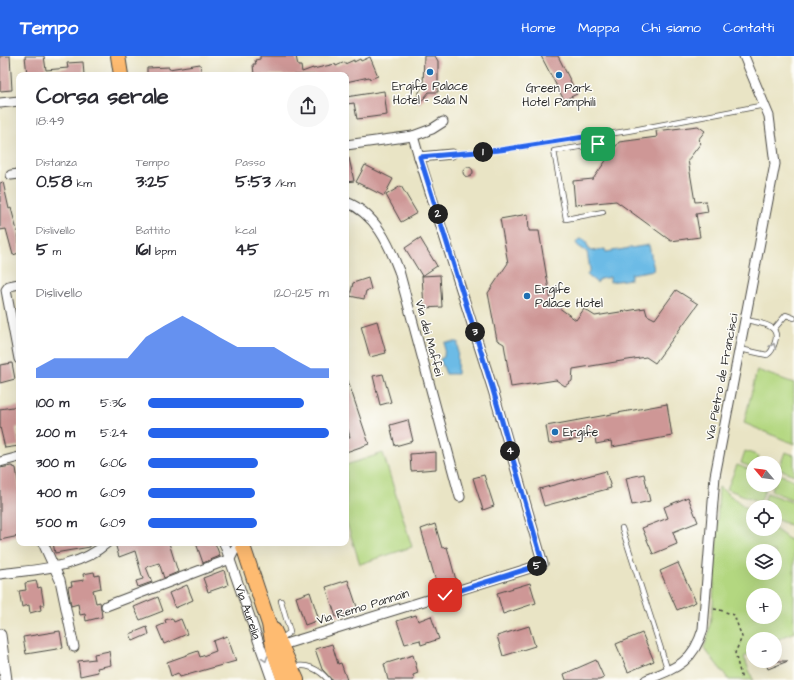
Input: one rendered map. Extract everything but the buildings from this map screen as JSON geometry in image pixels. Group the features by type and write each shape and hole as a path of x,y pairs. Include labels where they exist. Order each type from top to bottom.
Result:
{"main road":[{"path":"118,58 120,72"},
{"name":"Via Aurelia","path":"243,546 269,624 272,645 284,680"},
{"name":"Via Aurelia","path":"269,624 281,642 294,674"}],"street":[{"name":"Via Pietro de Francisci","path":"646,680 686,662 696,649 703,629 706,609 715,476 775,164 769,116 744,56"},
{"path":"117,72 118,58"},
{"path":"0,103 16,101"},
{"path":"349,146 413,136 432,129 442,122"},
{"path":"413,136 420,157 452,154"},
{"name":"Via Remo Pannain","path":"281,642 543,564 493,390 420,157"},
{"name":"Via dei Maffei","path":"349,204 364,213 373,222 393,254 460,497"},
{"path":"16,285 6,288 16,343"},
{"path":"0,462 16,458"},
{"path":"44,546 60,580 74,647"},
{"path":"0,574 54,567 84,559 94,554 103,546"},
{"name":"Via Aurelia","path":"225,546 272,680"},
{"path":"106,606 230,559 236,546"},
{"path":"0,635 6,680"}],"lane":[{"path":"452,154 500,150 628,131 764,105"},
{"path":"597,135 598,144 554,151 566,219 603,212"},
{"path":"774,329 786,315 794,318"},
{"path":"740,349 763,356 767,355 772,351 777,334 774,329 746,320"},
{"path":"622,528 668,671"},
{"path":"280,601 290,632 281,642"},
{"path":"294,674 299,665 308,666 315,669 328,680"}],"path":[{"path":"706,609 720,610 734,615 742,638 735,653 742,680"}],"green space":[{"path":"757,370 794,383 794,444 744,423"},
{"path":"745,451 759,456 746,456 746,465 741,463"},
{"path":"785,452 794,455 794,475 782,470 782,460"},
{"path":"383,453 412,547 360,564 349,530 349,464"},
{"path":"737,465 746,468 746,492 764,492 761,500 755,500 727,489"},
{"path":"782,475 794,480 794,500 774,492 782,492"},
{"path":"719,487 746,508 746,536 782,536 782,534 794,543 794,632 782,638 782,632 746,632 746,656 744,657 746,668 748,668 753,680 729,680 704,648 708,636 713,604"},
{"path":"767,493 794,503 792,526 782,522 782,500 764,500"}],"water":[{"path":"579,239 585,240 590,251 605,249 606,252 649,245 654,270 631,274 631,279 610,282 610,277 600,279 597,283 587,275 590,269 587,252 576,243"},
{"path":"445,342 458,342 457,374 446,374 440,359 444,357"}],"place":[{"name":"Ergife Palace Hotel - Sala N","path":"430,72"},
{"name":"Green Park Hotel Pamphili","path":"559,75"},
{"name":"Ergife Palace Hotel","path":"527,296"},
{"name":"Ergife","path":"555,432"}],"route":[{"path":"445,595 543,564 493,390 420,157 500,150 597,135 598,144"}]}
